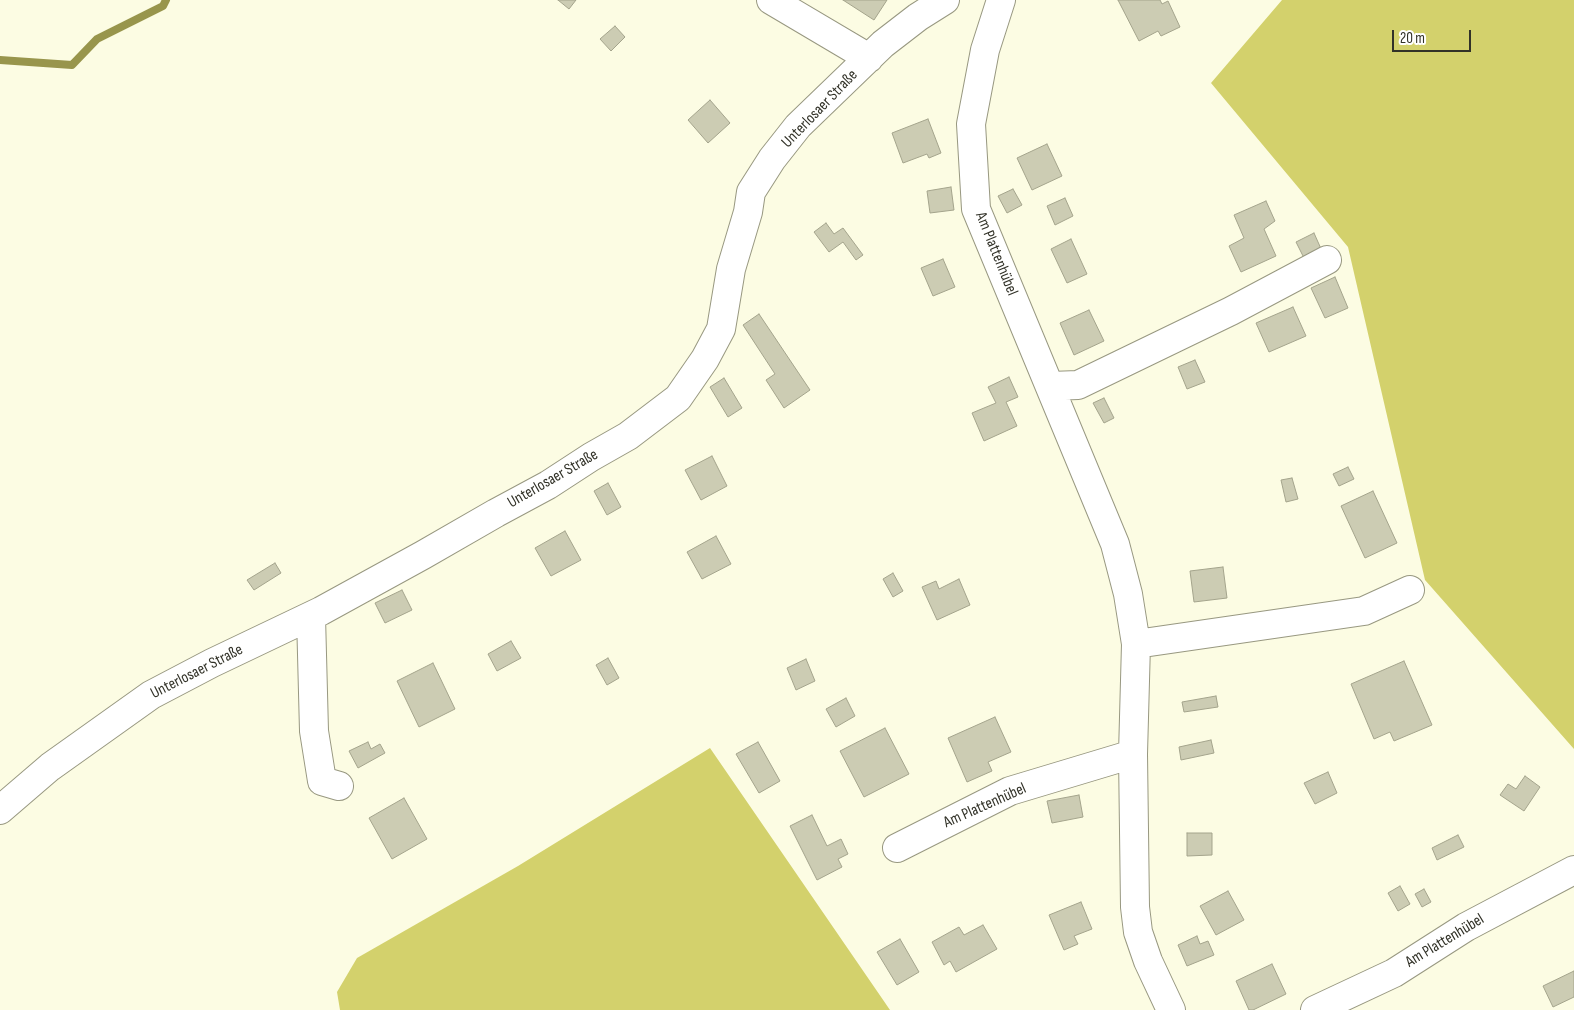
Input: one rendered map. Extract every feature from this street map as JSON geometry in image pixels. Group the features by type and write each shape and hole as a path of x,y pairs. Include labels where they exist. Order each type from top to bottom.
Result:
{"street":[{"path":"771,0 869,58"},
{"name":"Unterlosaer Straße","path":"0,810 50,767 150,695 311,616 424,555 548,485 628,436 678,398 705,359 721,329 731,269 748,212 751,192 772,159 798,126 890,38 945,0"},
{"name":"Am Plattenhübel","path":"1001,0 985,50 971,124 976,209 1115,544 1128,594 1136,644 1133,754 1138,932 1148,961 1171,1010"},
{"path":"1051,386 1078,385 1231,310 1327,260"},
{"path":"1136,644 1364,611 1410,590"},
{"path":"311,616 314,731 322,781 338,786"},
{"name":"Am Plattenhübel","path":"897,848 1010,792 1133,754"},
{"name":"Am Plattenhübel","path":"1315,1010 1394,973 1466,927 1574,870"}],"shaded area":[{"path":"1282,0 1574,0 1574,749 1425,580 1348,247 1211,83"},
{"path":"710,748 890,1010 340,1010 337,992 357,958 518,866"}],"building":[{"path":"558,0 576,0 569,9"},
{"path":"843,0 887,0 874,20"},
{"path":"1118,0 1160,0 1162,4 1168,1 1180,27 1161,36 1158,31 1139,41"},
{"path":"615,26 625,37 611,51 600,39"},
{"path":"710,100 730,123 708,143 688,120"},
{"path":"928,119 941,153 929,158 927,154 903,163 892,133"},
{"path":"1047,144 1062,176 1032,190 1017,158"},
{"path":"951,187 954,210 930,213 927,191"},
{"path":"1013,189 1022,205 1007,213 998,196"},
{"path":"1065,198 1073,216 1055,225 1047,206"},
{"path":"1266,201 1275,221 1264,229 1276,256 1241,272 1229,246 1244,238 1234,215"},
{"path":"826,223 834,234 843,228 863,255 856,260 843,242 829,252 814,232"},
{"path":"1314,233 1322,251 1305,260 1296,242"},
{"path":"1071,239 1087,274 1067,283 1051,249"},
{"path":"943,259 955,287 933,296 921,268"},
{"path":"1335,277 1348,308 1325,318 1311,288"},
{"path":"1293,307 1306,336 1269,352 1256,323"},
{"path":"1089,310 1104,341 1074,355 1060,323"},
{"path":"759,314 810,390 784,408 766,380 775,374 743,325"},
{"path":"1195,360 1205,382 1187,389 1178,367"},
{"path":"1009,377 1018,397 1006,402 1017,426 984,441 972,413 996,403 988,387"},
{"path":"724,378 742,408 728,417 710,387"},
{"path":"1104,398 1114,418 1104,423 1093,403"},
{"path":"712,456 727,486 701,500 685,470"},
{"path":"1348,467 1354,479 1339,486 1333,474"},
{"path":"1292,478 1298,499 1286,502 1281,480"},
{"path":"608,483 621,507 607,515 594,491"},
{"path":"1373,491 1397,543 1365,558 1341,506"},
{"path":"565,531 581,560 551,576 535,548"},
{"path":"716,536 731,564 702,579 687,552"},
{"path":"275,563 281,573 254,590 247,580"},
{"path":"1223,567 1227,598 1194,602 1190,571"},
{"path":"893,573 903,591 893,597 883,579"},
{"path":"959,579 970,605 937,620 922,587 936,581 939,589"},
{"path":"402,590 412,610 385,623 375,603"},
{"path":"511,641 521,658 497,671 488,654"},
{"path":"608,658 619,678 607,685 596,665"},
{"path":"806,659 815,681 796,690 787,668"},
{"path":"1404,661 1432,725 1394,741 1390,732 1374,739 1351,684"},
{"path":"433,663 455,709 419,727 397,681"},
{"path":"1216,696 1218,707 1184,712 1182,702"},
{"path":"846,698 855,716 836,727 826,709"},
{"path":"995,717 1011,752 988,762 992,771 967,782 948,738"},
{"path":"885,728 909,774 864,797 840,751"},
{"path":"1211,740 1214,753 1181,760 1179,747"},
{"path":"368,742 371,749 380,744 385,753 358,768 349,751"},
{"path":"758,742 780,781 759,793 736,754"},
{"path":"1328,772 1337,793 1315,804 1304,783"},
{"path":"1525,776 1540,787 1524,811 1500,795 1508,784 1516,789"},
{"path":"1079,795 1083,817 1052,823 1047,801"},
{"path":"404,798 427,839 392,859 369,818"},
{"path":"812,815 827,846 841,839 848,854 838,859 842,867 817,880 790,826"},
{"path":"1187,833 1212,833 1212,855 1187,856"},
{"path":"1458,835 1464,847 1437,860 1432,848"},
{"path":"1400,886 1410,904 1398,911 1388,893"},
{"path":"1424,889 1431,902 1422,907 1415,894"},
{"path":"1228,891 1244,920 1216,935 1200,906"},
{"path":"1081,902 1092,929 1074,936 1078,944 1064,950 1049,915"},
{"path":"983,925 997,949 956,972 950,961 944,965 932,942 959,927 964,935"},
{"path":"1197,936 1200,944 1208,941 1214,955 1187,966 1178,945"},
{"path":"900,939 919,972 897,985 877,952"},
{"path":"1272,964 1286,994 1253,1010 1249,1010 1236,981"},
{"path":"1574,971 1574,997 1553,1007 1543,986"}],"waterway":[{"path":"0,60 72,65 97,39 163,6 166,0"}]}
